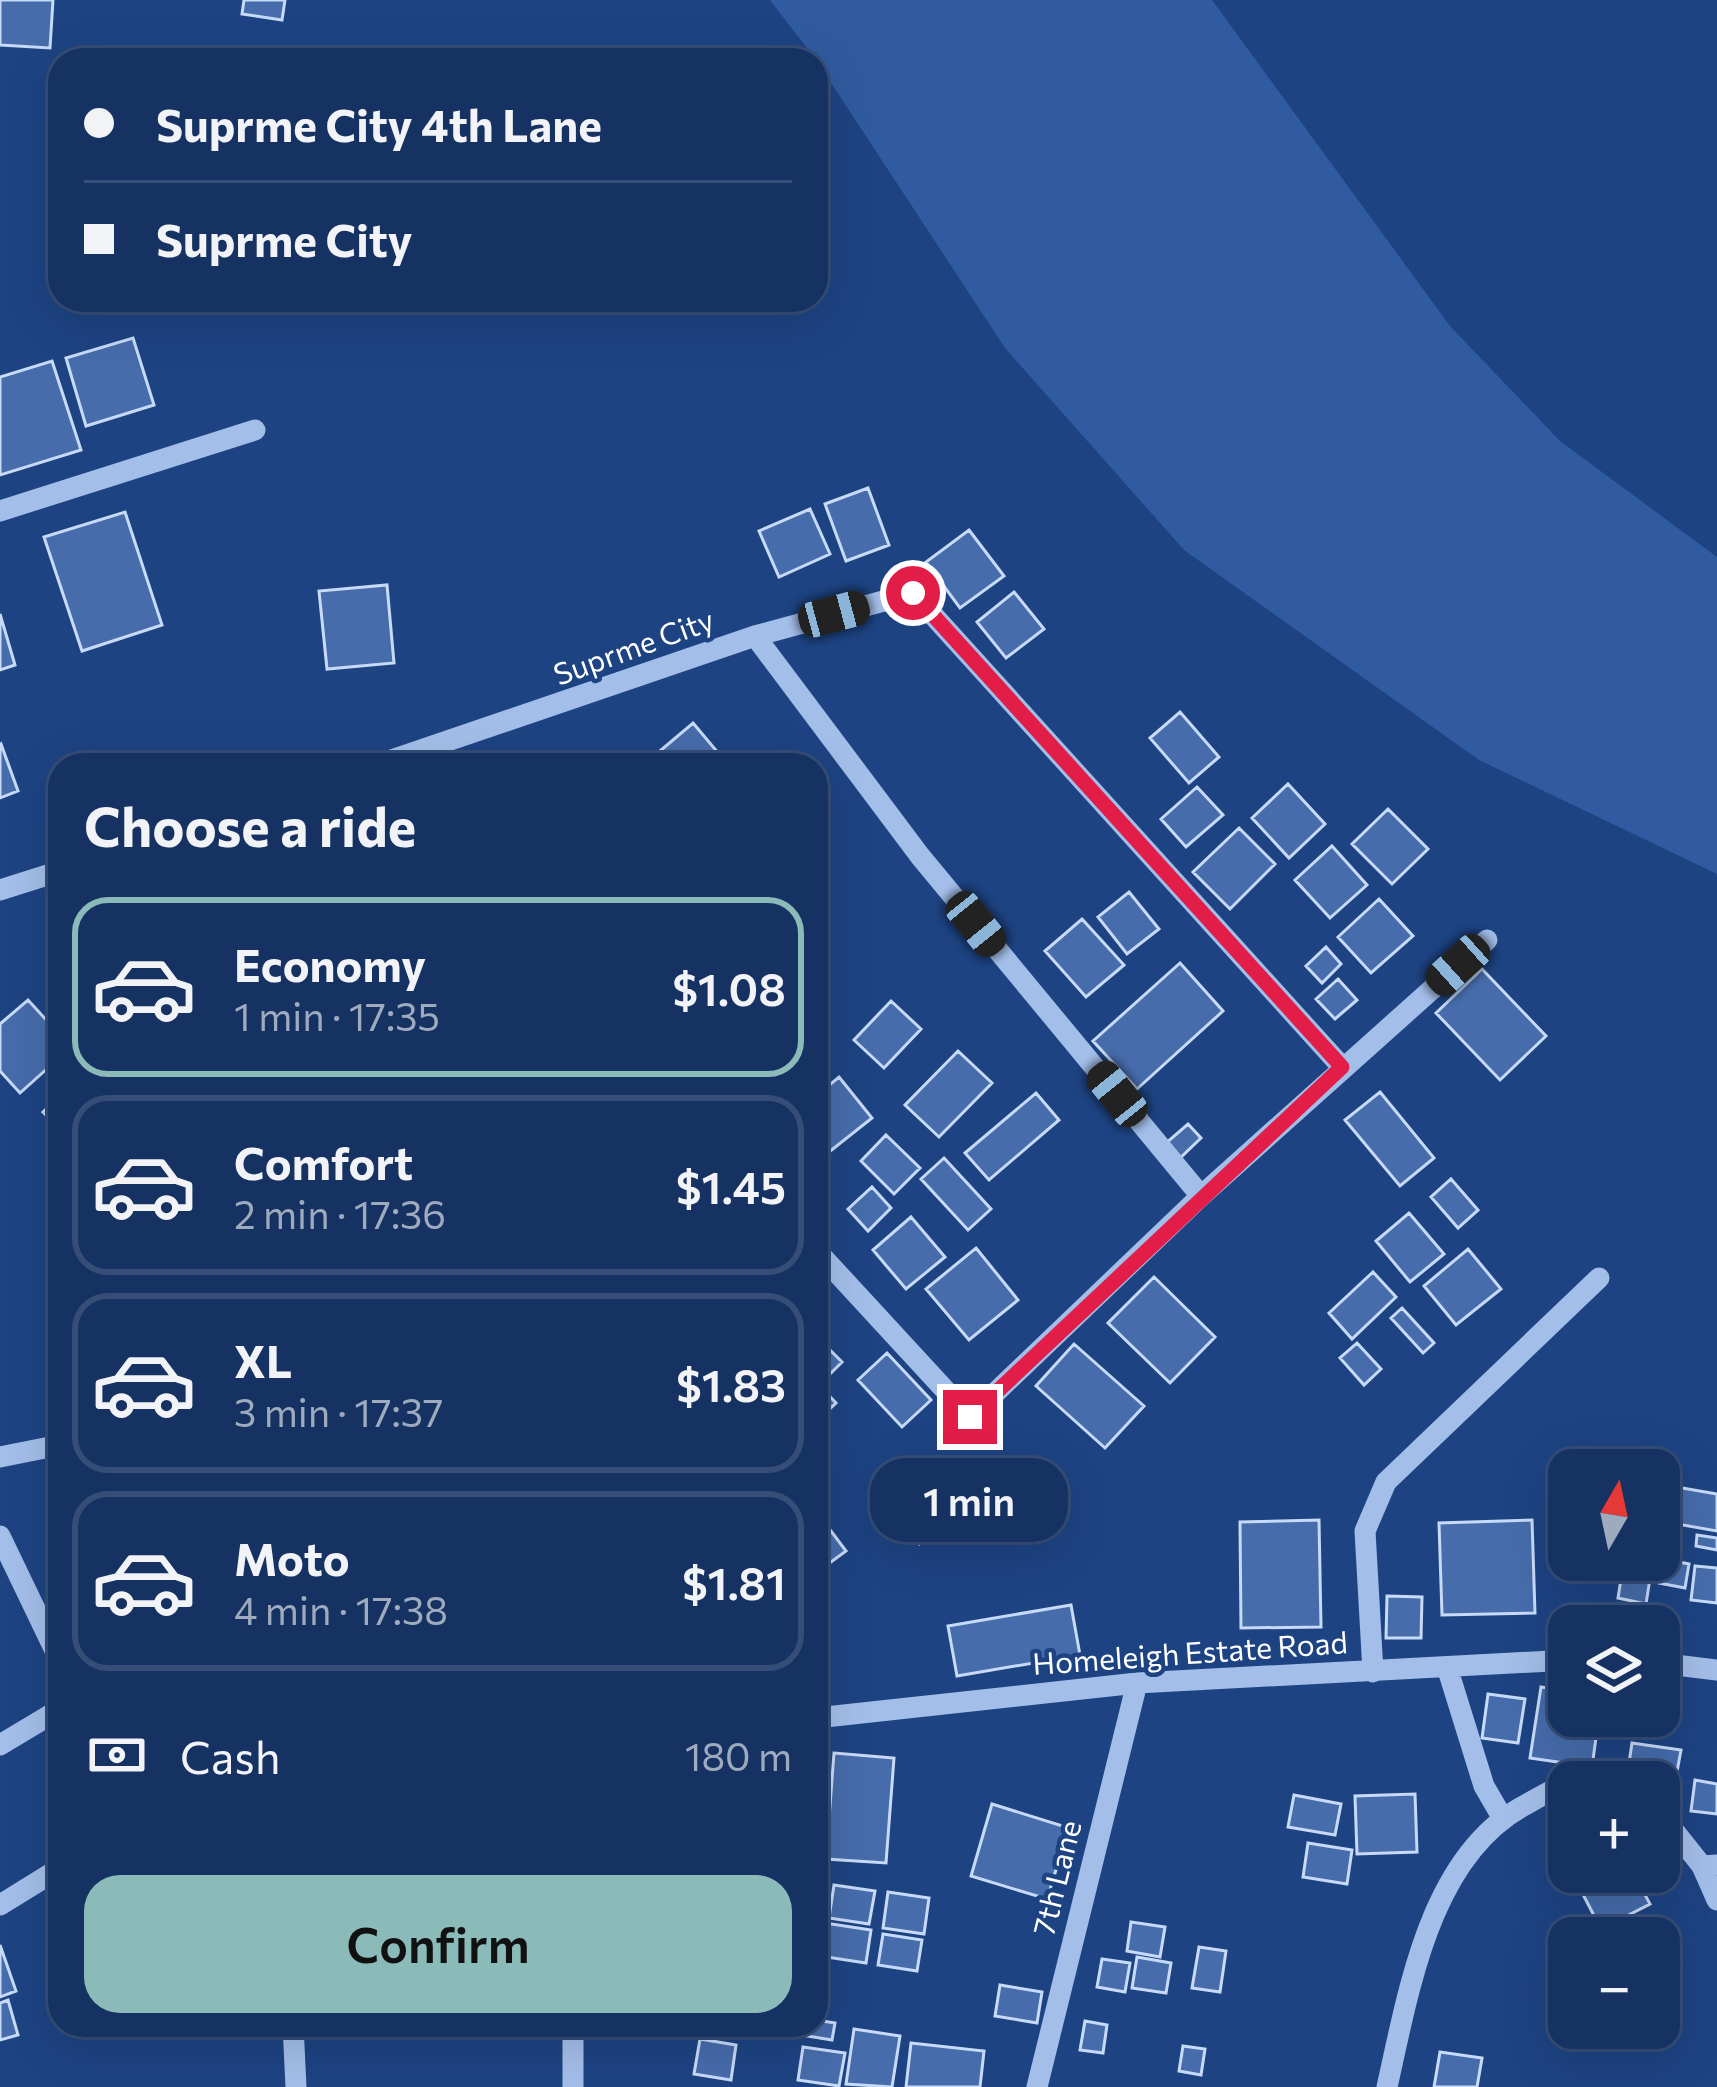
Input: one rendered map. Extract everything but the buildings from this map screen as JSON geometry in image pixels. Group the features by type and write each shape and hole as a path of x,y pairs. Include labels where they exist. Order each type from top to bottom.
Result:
{"street":[{"path":"0,511 255,430"},
{"name":"Suprme City","path":"412,753 755,636 913,593 1342,1067"},
{"path":"755,636 920,856 1201,1196"},
{"path":"0,890 48,881"},
{"path":"828,1263 970,1417 1201,1196 1487,940"},
{"path":"1372,1672 1365,1531 1386,1482 1600,1278"},
{"path":"0,1457 48,1447"},
{"path":"0,1536 48,1636"},
{"name":"Homeleigh Estate Road","path":"828,1717 1137,1683 1548,1661"},
{"path":"1680,1666 1717,1670"},
{"path":"1447,1667 1484,1786 1502,1817"},
{"name":"7th Lane","path":"1037,2087 1137,1683"},
{"path":"0,1744 48,1716"},
{"path":"1388,2087 1409,1992 1442,1894 1502,1817 1548,1796"},
{"path":"1680,1834 1710,1865 1717,1900"},
{"path":"0,1905 48,1875"},
{"path":"293,2037 296,2087"},
{"path":"573,2037 573,2087"}],"shaded area":[{"path":"770,0 1212,0 1450,326 1560,441 1717,557 1717,874 1479,760 1184,550 1005,348 828,78 828,48 807,48"}],"route":[{"path":"913,593 1342,1067 970,1417"}]}
